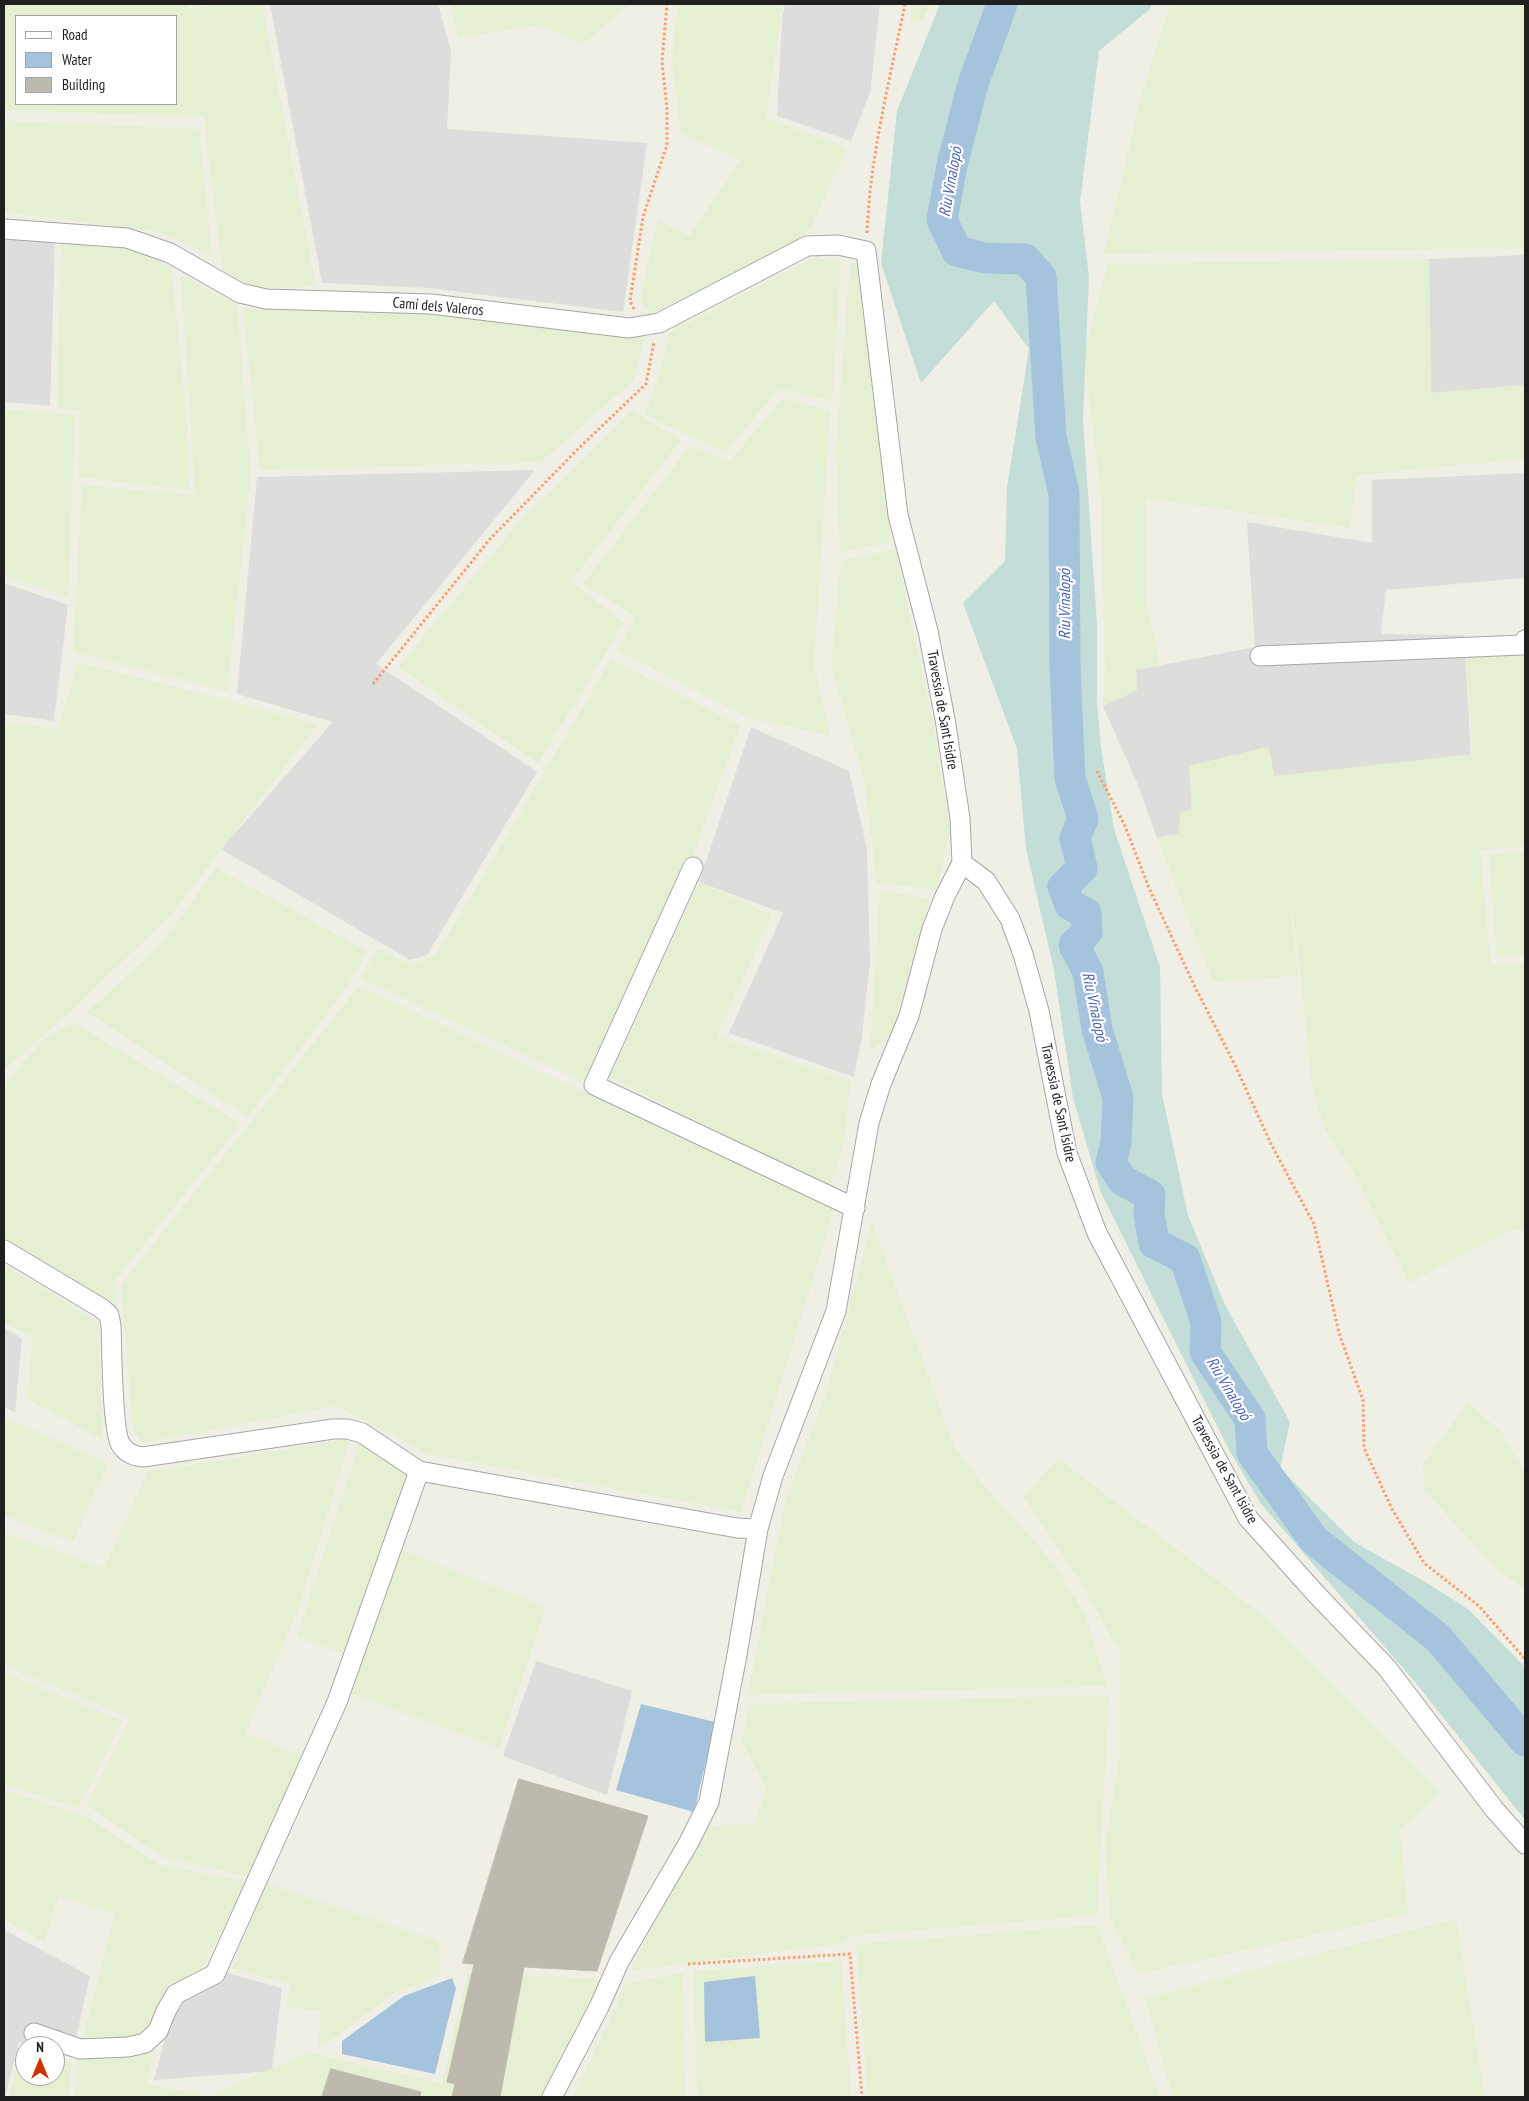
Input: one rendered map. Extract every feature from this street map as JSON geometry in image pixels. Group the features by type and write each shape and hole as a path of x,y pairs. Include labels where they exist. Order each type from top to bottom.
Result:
{"street":[{"name":"Camí dels Valeros","path":"4,228 127,238 170,254 240,293 266,299 431,304 629,328 659,323 807,246 838,245 866,251"},
{"name":"Travessia de Sant Isidre","path":"866,251 898,515 928,631 945,719 960,818 962,863 986,881 1010,919 1023,954 1039,1011 1066,1153 1097,1233 1248,1518 1316,1595 1387,1668 1494,1809 1525,1844"},
{"path":"1260,656 1522,645 1525,640"},
{"path":"552,2097 599,2007 619,1962 689,1842 709,1802 737,1655 758,1529 773,1476 836,1311 869,1123 881,1084 909,1016 932,929 945,896 962,863"},
{"path":"693,868 594,1085 855,1208"},
{"path":"4,1250 101,1308 109,1315 115,1416 119,1443 133,1456 143,1457 333,1429 348,1429 362,1433 419,1472 736,1528 758,1529"},
{"path":"34,2033 80,2049 145,2043 158,2031 166,2011 176,1994 215,1974 336,1702 419,1472"}],"path":[{"path":"373,684 490,539 578,449 646,384 654,342 646,325 630,301 643,217 667,145 667,108 662,62 667,4"},
{"path":"866,251 868,205 878,142 905,4"},
{"path":"1097,771 1125,826 1149,888 1195,987 1235,1065 1272,1146 1314,1224 1339,1334 1363,1400 1364,1448 1392,1510 1424,1562 1479,1606 1525,1659"},
{"path":"688,1964 850,1954 862,2097"}],"shaded area":[{"path":"270,4 438,4 451,51 447,129 647,143 623,312 428,288 322,283"},
{"path":"785,4 880,4 870,93 851,141 777,116 782,19"},
{"path":"940,4 1152,4 1150,9 1099,51 1080,202 1089,277 1083,420 1097,624 1097,703 1101,747 1114,829 1160,967 1162,1094 1188,1215 1225,1305 1290,1422 1280,1468 1354,1542 1427,1583 1468,1609 1525,1667 1525,1820 1415,1682 1261,1504 1229,1450 1101,1193 1073,1098 1054,970 1026,849 1017,749 963,603 1005,561 1007,487 1029,349 994,301 921,383 881,263 897,111"},
{"path":"4,240 55,241 50,406 4,402"},
{"path":"1525,255 1525,385 1431,393 1429,259"},
{"path":"535,470 376,664 537,772 427,955 410,960 221,849 333,722 237,694 257,477"},
{"path":"1525,473 1525,578 1386,590 1381,634 1464,635 1471,756 1274,776 1268,747 1189,766 1192,809 1180,833 1157,838 1138,785 1103,706 1137,690 1136,670 1255,647 1247,522 1372,543 1372,480"},
{"path":"4,583 68,605 54,721 4,714"},
{"path":"751,727 849,771 867,849 870,962 862,1036 854,1077 729,1033 783,913 699,882"},
{"path":"4,1328 22,1338 15,1412 4,1407"},
{"path":"536,1661 632,1691 607,1795 503,1756"},
{"path":"4,1930 90,1976 72,2055 65,2053 65,2036 15,2036 15,2058 5,2097"},
{"path":"227,1973 282,1988 272,2071 154,2080 174,2006"}],"green space":[{"path":"4,4 187,4 189,10 213,4 262,4 316,286 256,289 222,269 204,117 4,110"},
{"path":"450,4 630,4 583,44 538,25 458,38"},
{"path":"679,4 783,4 766,118 847,148 810,228 792,245 650,314 640,299 658,220 689,236 741,160 681,133 672,61"},
{"path":"914,4 931,4 921,21 910,21"},
{"path":"1170,4 1525,4 1525,248 1104,254 1141,97"},
{"path":"4,121 199,129 212,255 156,231 4,212"},
{"path":"61,241 129,247 171,267 187,421 189,490 79,477 80,410 57,408"},
{"path":"814,258 841,261 832,401 779,389 725,452 645,415 660,371 669,333"},
{"path":"1429,259 1431,393 1525,385 1525,458 1357,475 1350,528 1146,498 1146,600 1160,665 1136,670 1137,690 1103,706 1105,668 1101,495 1084,356 1108,264"},
{"path":"850,263 857,263 868,318 891,542 840,552 836,449"},
{"path":"181,275 237,305 251,475 227,691 73,652 82,485 195,495"},
{"path":"243,308 430,314 644,337 634,380 541,462 260,470"},
{"path":"783,398 830,411 814,663 830,736 747,717 618,651 635,616 583,584 690,446 729,462"},
{"path":"4,409 75,415 68,597 4,575"},
{"path":"632,411 681,440 571,581 624,623 538,763 398,667 520,521"},
{"path":"895,549 933,722 950,830 937,890 877,883 864,779 831,666 841,561"},
{"path":"1525,650 1525,840 1521,847 1480,850 1491,965 1469,968 1525,962 1525,1230 1509,1231 1409,1283 1353,1172 1325,1130 1312,1086 1283,838 1298,976 1214,982 1157,838 1179,833 1180,812 1192,809 1189,766 1268,747 1275,776 1473,754 1466,658"},
{"path":"611,659 740,726 695,849 584,1082 360,978 378,949 413,965 437,954"},
{"path":"78,662 318,724 174,911 73,1010 4,1070 4,722 58,729"},
{"path":"1525,851 1525,955 1497,957 1489,854"},
{"path":"216,868 367,951 349,984 248,1117 87,1012 162,944"},
{"path":"699,882 772,915 717,1036 850,1081 845,1137 830,1188 610,1077"},
{"path":"880,890 930,899 891,1036 870,1050"},
{"path":"359,986 834,1210 741,1512 428,1454 337,1406 142,1443 133,1428 121,1285"},
{"path":"74,1023 241,1124 115,1280 117,1306 4,1237 4,1085 45,1038"},
{"path":"872,1223 954,1446 981,1482 1052,1561 1085,1614 1107,1686 748,1695 785,1502 826,1393"},
{"path":"4,1265 98,1322 103,1440 27,1399 33,1338 4,1322"},
{"path":"1468,1402 1502,1433 1525,1473 1525,1590 1494,1566 1425,1491 1423,1464"},
{"path":"4,1417 108,1463 73,1542 4,1516"},
{"path":"350,1439 299,1607 245,1733 304,1756 250,1877 162,1857 87,1805 131,1718 4,1665 4,1533 104,1568 148,1472"},
{"path":"360,1441 407,1476 345,1654 297,1637"},
{"path":"1059,1459 1269,1620 1441,1793 1400,1829 1408,1914 1138,1974 1110,1918 1105,1844 1120,1755 1120,1653 1081,1582 1023,1496"},
{"path":"401,1550 546,1607 499,1748 350,1693"},
{"path":"4,1673 122,1721 78,1808 4,1784"},
{"path":"1109,1695 1097,1915 852,1936 843,1943 629,1971 708,1826 755,1824 766,1787 742,1742 749,1704"},
{"path":"4,1790 87,1817 158,1864 247,1882 200,1973 168,1985 150,2029 129,2037 82,2039 115,1914 59,1896 44,1942 4,1920"},
{"path":"266,1883 439,1941 440,1976 394,1993 326,2044 318,2044 321,2011 287,2007 290,1984 232,1968"},
{"path":"1456,1919 1485,2097 1173,2097 1145,1998"},
{"path":"1097,1925 1160,2097 868,2097 856,1944"},
{"path":"841,1961 851,2097 697,2097 694,1971"},
{"path":"468,1973 601,1979 541,2097 210,2097 307,2052 442,2083"},
{"path":"683,1973 685,2097 573,2097 627,1983"},
{"path":"153,2052 147,2085 201,2094 201,2097 75,2097 77,2057"},
{"path":"65,2060 72,2062 69,2097 9,2097 15,2076 15,2086 65,2086"}],"water":[{"path":"641,1704 715,1722 694,1812 616,1790"},
{"path":"755,1976 760,2038 705,2042 704,1982"},
{"path":"452,1978 456,1988 435,2074 342,2054 342,2041 404,1996"}],"building":[{"path":"519,1779 648,1816 597,1971 524,1967 500,2097 452,2097 455,2084 447,2082 474,1964 463,1963"},
{"path":"331,2069 421,2092 420,2097 322,2097"}],"waterway":[{"name":"Riu Vinalopó","path":"1002,4 973,84 952,165 942,220 957,251 985,258 1025,259 1041,277 1051,437 1064,493 1065,667 1070,778 1083,819 1075,838 1082,868 1063,887 1070,905 1086,913 1087,932 1074,945 1088,972 1097,1029 1118,1098 1116,1142 1111,1163 1123,1181 1150,1195 1149,1214 1154,1243 1185,1259 1206,1322 1205,1352 1250,1419 1252,1453 1314,1540 1438,1638 1525,1741"}]}
